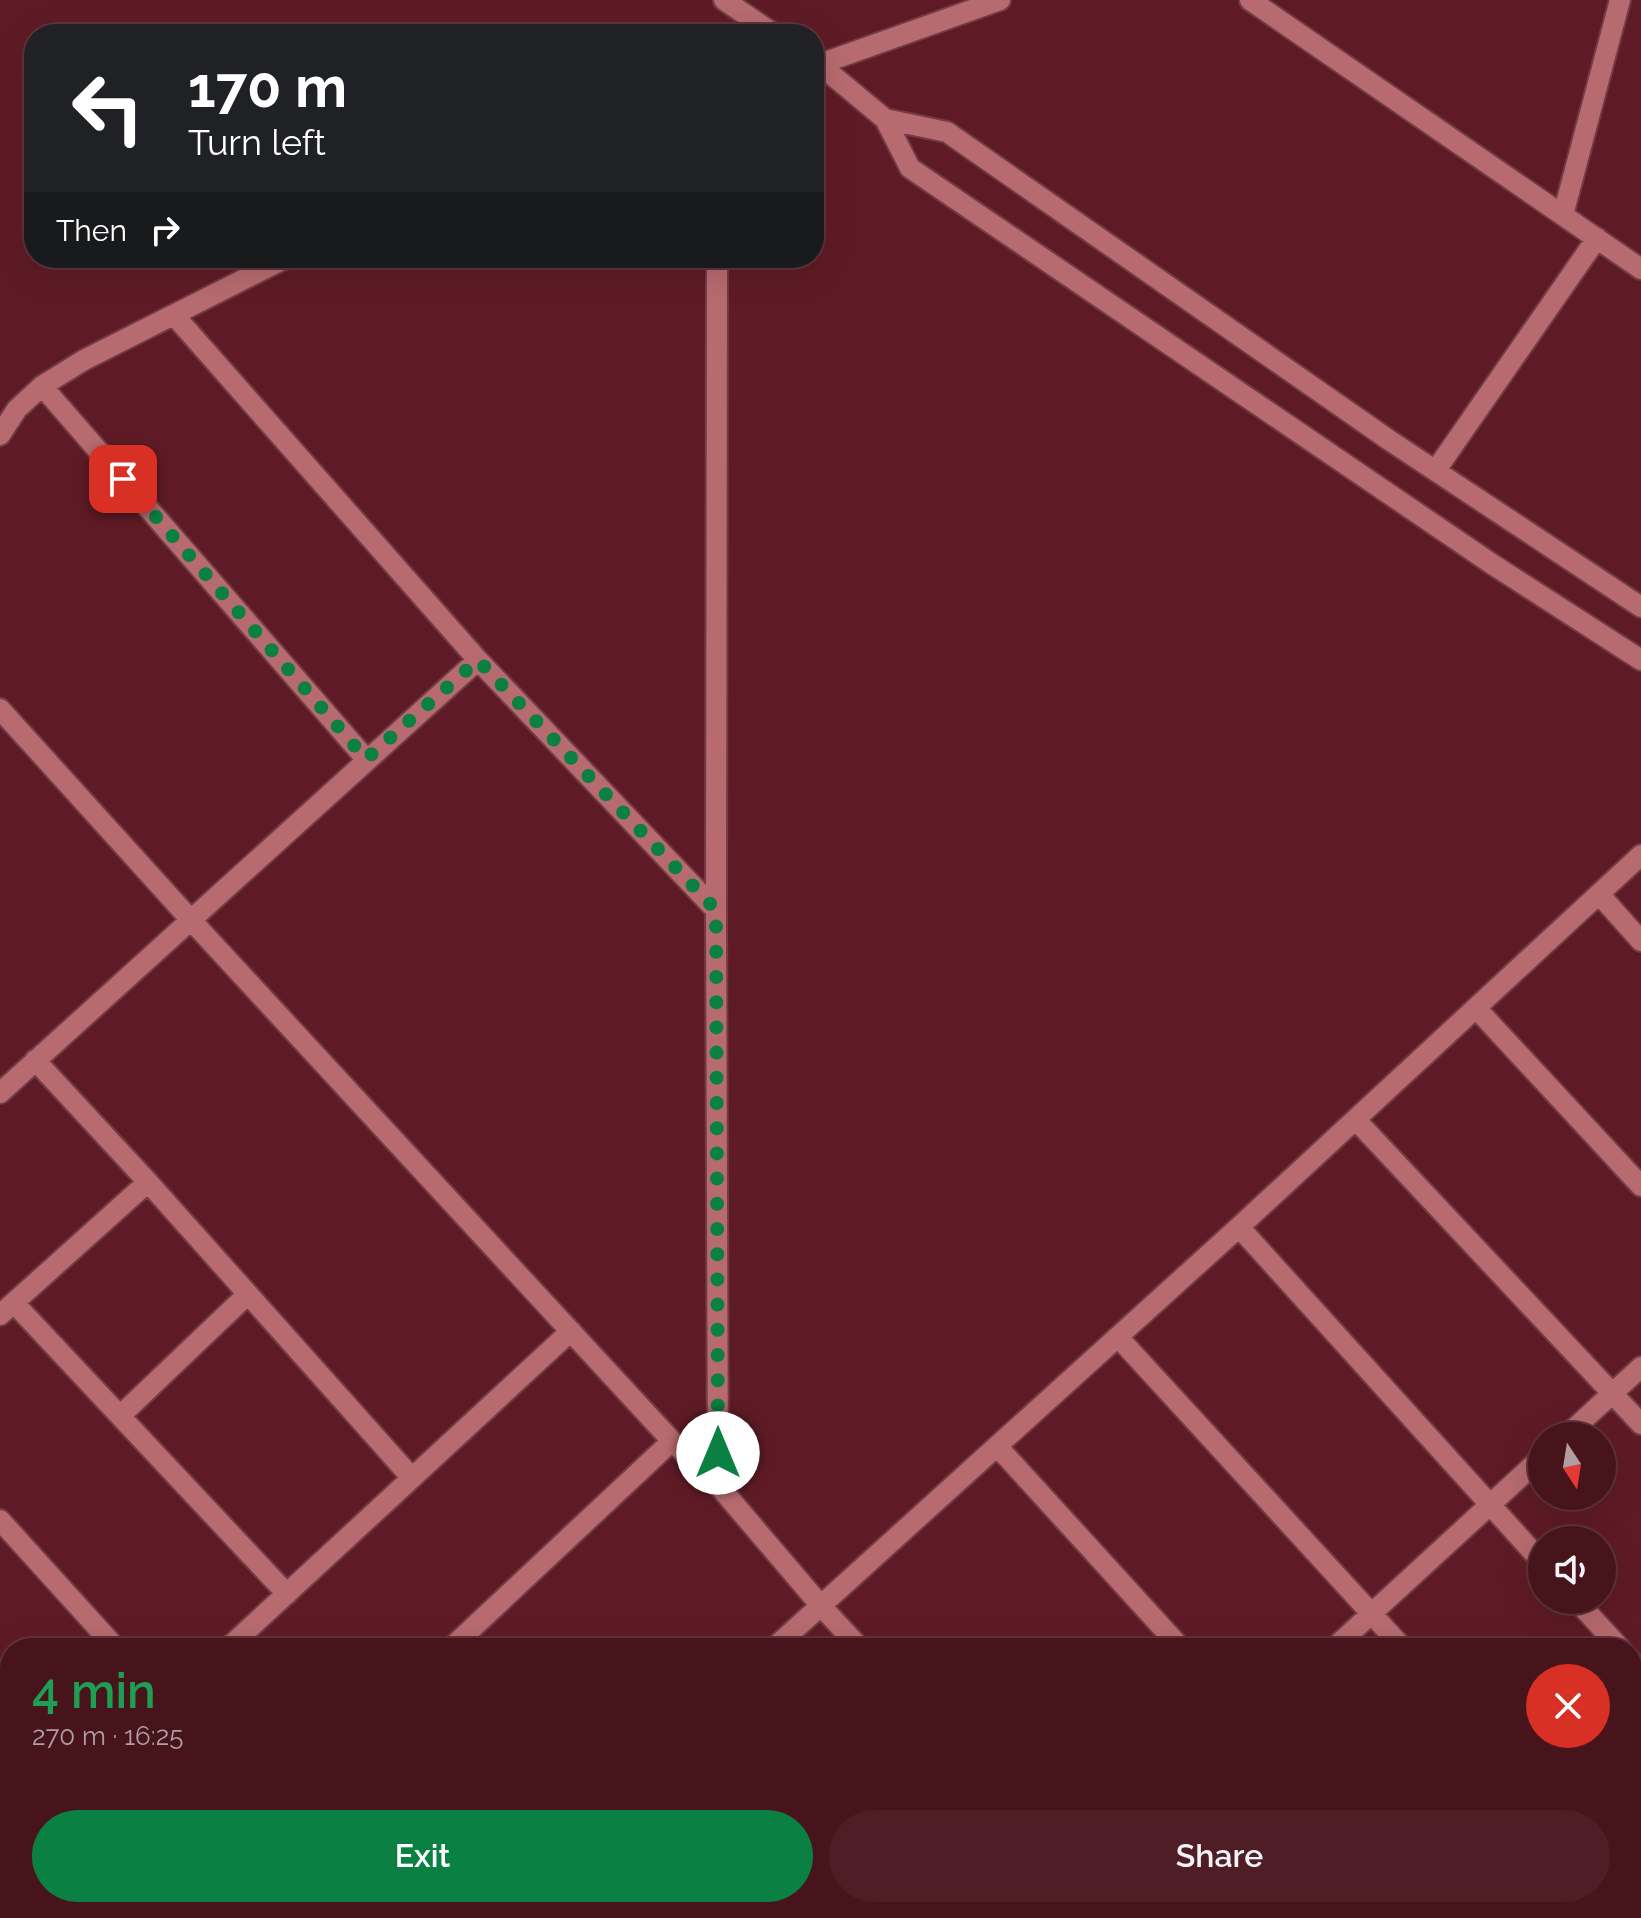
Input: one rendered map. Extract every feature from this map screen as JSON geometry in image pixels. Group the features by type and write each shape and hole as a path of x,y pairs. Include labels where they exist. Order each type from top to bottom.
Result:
{"street":[{"path":"724,0 745,24"},
{"path":"824,60 1000,0"},
{"path":"1250,0 1641,269"},
{"path":"1563,215 1620,0"},
{"path":"824,68 885,119 910,168 1492,564 1641,660"},
{"path":"885,119 947,132 1389,440 1641,607"},
{"path":"1436,470 1597,238"},
{"path":"0,435 17,409 42,386 84,360 266,268"},
{"path":"717,268 718,1485"},
{"path":"174,315 478,660 716,910"},
{"path":"42,386 366,759"},
{"path":"0,1093 478,660"},
{"path":"0,709 672,1441 718,1485 851,1638"},
{"path":"785,1638 1356,1120 1641,855"},
{"path":"1599,894 1641,941"},
{"path":"1476,1008 1641,1186"},
{"path":"35,1060 412,1478"},
{"path":"1356,1120 1641,1424"},
{"path":"148,1182 7,1309 120,1416 287,1594"},
{"path":"1239,1227 1528,1547"},
{"path":"120,1416 248,1294"},
{"path":"239,1638 571,1331"},
{"path":"1118,1337 1394,1638"},
{"path":"1581,1422 1641,1367"},
{"path":"462,1638 672,1441"},
{"path":"997,1446 1172,1638"},
{"path":"1345,1638 1528,1470"},
{"path":"1,1522 107,1638"},
{"path":"1589,1614 1611,1638"}],"route":[{"path":"123,479 366,759 478,660 716,910 718,1453"}]}
